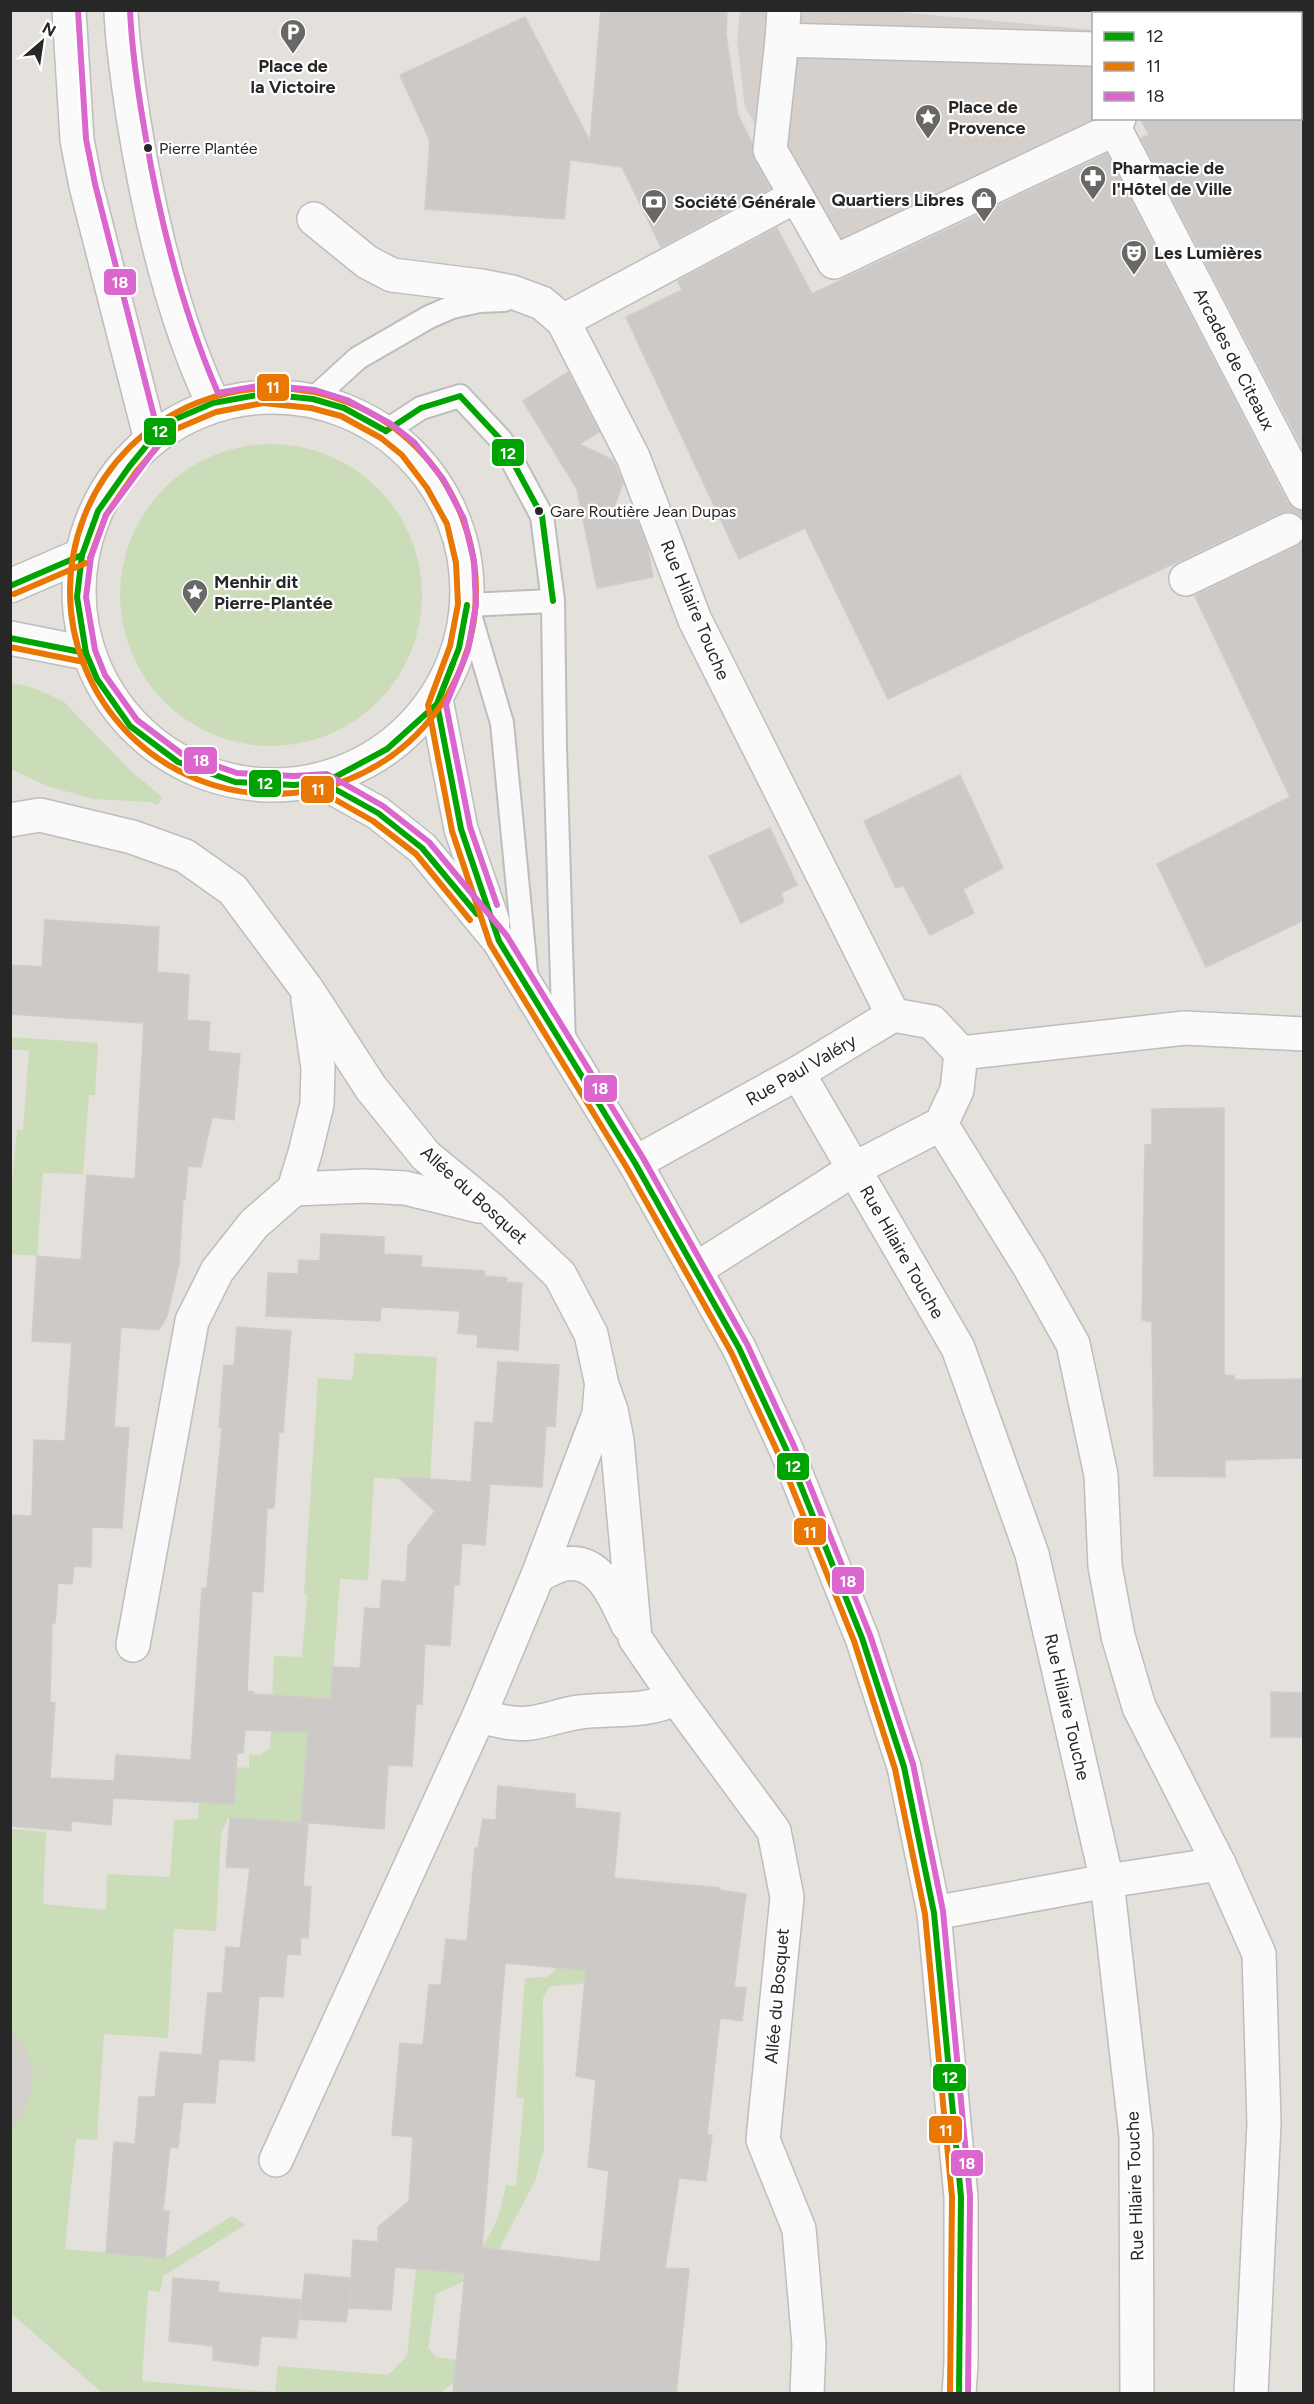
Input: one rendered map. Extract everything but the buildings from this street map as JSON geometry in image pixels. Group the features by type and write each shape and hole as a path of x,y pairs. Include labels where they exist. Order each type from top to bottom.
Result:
{"street":[{"path":"69,10 77,140 86,186 151,440"},
{"path":"121,10 139,149 158,242 197,368 213,403"},
{"path":"1092,49 783,25 770,150 834,262 1117,124"},
{"name":"Arcades de Citeaux","path":"1117,124 1304,493"},
{"path":"314,219 367,262 392,275 512,292 552,312 796,196"},
{"name":"Rue Hilaire Touche","path":"552,312 633,458 695,620 893,1015"},
{"path":"263,394 314,399 344,408 386,431 408,449 435,483 455,520 465,562 467,605 459,648 437,704 387,749 324,783 294,785 235,782 178,762 130,726 97,679 86,653 77,597 81,555 98,512 151,440 171,421 213,403 263,394"},
{"path":"1186,579 1287,530"},
{"path":"10,586 81,555"},
{"path":"10,638 86,653"},
{"path":"437,704 461,830 499,941"},
{"path":"324,783 378,813 423,848 499,941 528,986 635,1163 739,1348 786,1449 862,1638 904,1767 934,1913 962,2197 957,2384"},
{"name":"Allée du Bosquet","path":"10,801 25,818 132,837 185,856 233,890 306,988 371,1088 426,1156 492,1210 560,1275 591,1334 602,1385 618,1440 634,1638"},
{"path":"133,1645 192,1321 217,1271 254,1224 294,1189 317,1104 318,1068 306,988"},
{"path":"695,1270 854,1169 941,1124 957,1090 961,1053 932,1022 893,1015"},
{"name":"Rue Paul Valéry","path":"635,1163 798,1073 893,1015"},
{"path":"961,1053 1185,1029 1304,1034"},
{"name":"Rue Hilaire Touche","path":"798,1073 958,1348 1032,1554 1107,1881 1136,2136 1137,2394"},
{"path":"941,1124 1029,1266 1073,1344 1101,1475 1105,1566 1118,1636 1139,1707 1219,1864 1258,1954 1264,2123 1251,2394"},
{"path":"294,1189 365,1186 405,1188 492,1210"},
{"path":"276,2160 479,1716 538,1575 598,1414 602,1385"},
{"name":"Allée du Bosquet","path":"538,1575 564,1564 585,1564 602,1578 634,1638 774,1830 787,1897 764,2140 799,2229 809,2345 807,2394"},
{"path":"479,1716 503,1723 529,1723 578,1712 645,1708 676,1698"},
{"path":"934,1913 1107,1881 1219,1864"}],"lane":[{"path":"314,399 358,358 429,317 452,307 479,301 508,299 552,312"},
{"path":"386,431 421,408 460,396 501,440 542,516 553,601 564,1049"},
{"path":"528,986 502,723 467,605 553,601"}],"green space":[{"path":"271,444 300,447 329,456 355,470 378,488 396,511 410,537 419,566 422,595 419,624 410,653 396,679 378,702 355,720 329,734 300,743 271,746 242,743 213,734 187,720 164,702 146,679 132,653 123,624 120,595 123,566 132,537 146,511 164,488 187,470 213,456 242,447"},
{"path":"11,683 31,687 63,701 130,770 162,797 158,805 149,802 93,799 47,786 11,769"},
{"path":"11,1037 98,1043 95,1095 89,1095 83,1174 43,1173 37,1256 11,1254 11,1194 17,1130 23,1130 29,1051 11,1049"},
{"path":"355,1353 437,1357 430,1480 374,1478 368,1580 340,1579 331,1699 310,1698 302,1823 228,1818 221,1834 216,1931 174,1929 168,2038 104,2034 97,2140 76,2139 65,2249 165,2258 232,2216 245,2225 163,2276 160,2292 148,2290 142,2381 275,2392 278,2366 388,2375 407,2356 416,2269 461,2271 491,2232 506,2185 516,2186 524,2098 516,2098 525,1978 547,1977 555,1971 559,1928 592,1924 586,1983 549,1987 543,1998 544,2148 535,2181 494,2259 477,2275 436,2294 428,2348 436,2357 547,2373 490,2374 461,2380 441,2394 102,2393 11,2313 11,1829 46,1832 43,1904 106,1910 107,1874 170,1877 174,1820 198,1819 202,1764 249,1768 249,1754 260,1755 270,1748 274,1656 302,1657 318,1378 352,1380"}],"shaded area":[{"name":"Place de Provence","path":"877,10 1092,30 1092,120 1114,120 834,262 745,107 737,41 740,11"},
{"path":"1147,10 1303,11 1303,90 1302,12 1147,12"},
{"path":"11,2030 26,2050 33,2070 32,2092 24,2112 11,2130"}],"transit line":[{"name":"18","path":"78,10 86,139 95,184 160,440 106,515 91,557 86,597 95,650 105,675 137,720 182,754 237,773 294,776 327,774 383,806 429,842 507,936 643,1158 747,1344 794,1446 870,1635 913,1764 943,1911 970,2196 968,2394"},
{"name":"18","path":"130,10 140,103 165,232 183,298 218,393 263,385 315,390 347,400 391,424 414,442 443,479 464,519 474,561 476,605 468,650 446,705 470,827 497,905"},
{"name":"11","path":"273,388 313,392 351,403 386,422 417,447 442,478 461,513 472,551 476,591 472,631 461,669 442,704 417,735 386,760 351,779 313,790 273,794 233,790 195,779 160,760 129,735 104,704 85,669 74,631 70,591 74,551 85,513 104,478 129,447 160,422 195,403 233,392 273,388"},
{"name":"12","path":"386,431 344,408 313,399 263,394 213,403 171,421 151,440 129,467 98,511 82,555 77,597 86,653 97,679 130,726 178,762 235,782 294,785 324,783 387,749 437,704 453,663"},
{"name":"12","path":"386,431 421,408 460,396 501,440 542,516 553,601"},
{"name":"11","path":"90,558 106,515 136,472 176,429 216,412 263,403 311,408 341,416 381,438 402,455 427,488 447,524 456,563 458,604 450,646 428,705 452,831 490,944 627,1168 731,1352 778,1453 854,1641 895,1769 925,1914 952,2197 950,2393"},
{"name":"12","path":"10,586 82,555"},
{"name":"11","path":"14,594 86,563"},
{"name":"12","path":"467,605 459,648 437,704 461,829 499,941 635,1163 739,1348 786,1449 862,1638 904,1767 934,1913 961,2197 959,2394"},
{"name":"12","path":"10,638 86,653"},
{"name":"11","path":"10,647 84,662"},
{"name":"12","path":"324,783 378,813 422,848 477,914"},
{"name":"11","path":"320,791 373,821 416,854 470,920"}],"place":[{"name":"Place de la Victoire","path":"293,55"},
{"name":"Place de Provence","path":"928,140"},
{"name":"Pierre Plantée","path":"148,148"},
{"name":"Pharmacie de l'Hôtel de Ville","path":"1093,201"},
{"name":"Quartiers Libres","path":"984,223"},
{"name":"Société Générale","path":"654,225"},
{"name":"Les Lumières","path":"1134,276"},
{"name":"Gare Routière Jean Dupas","path":"539,511"},
{"name":"Menhir dit Pierre-Plantée","path":"195,615"}]}
